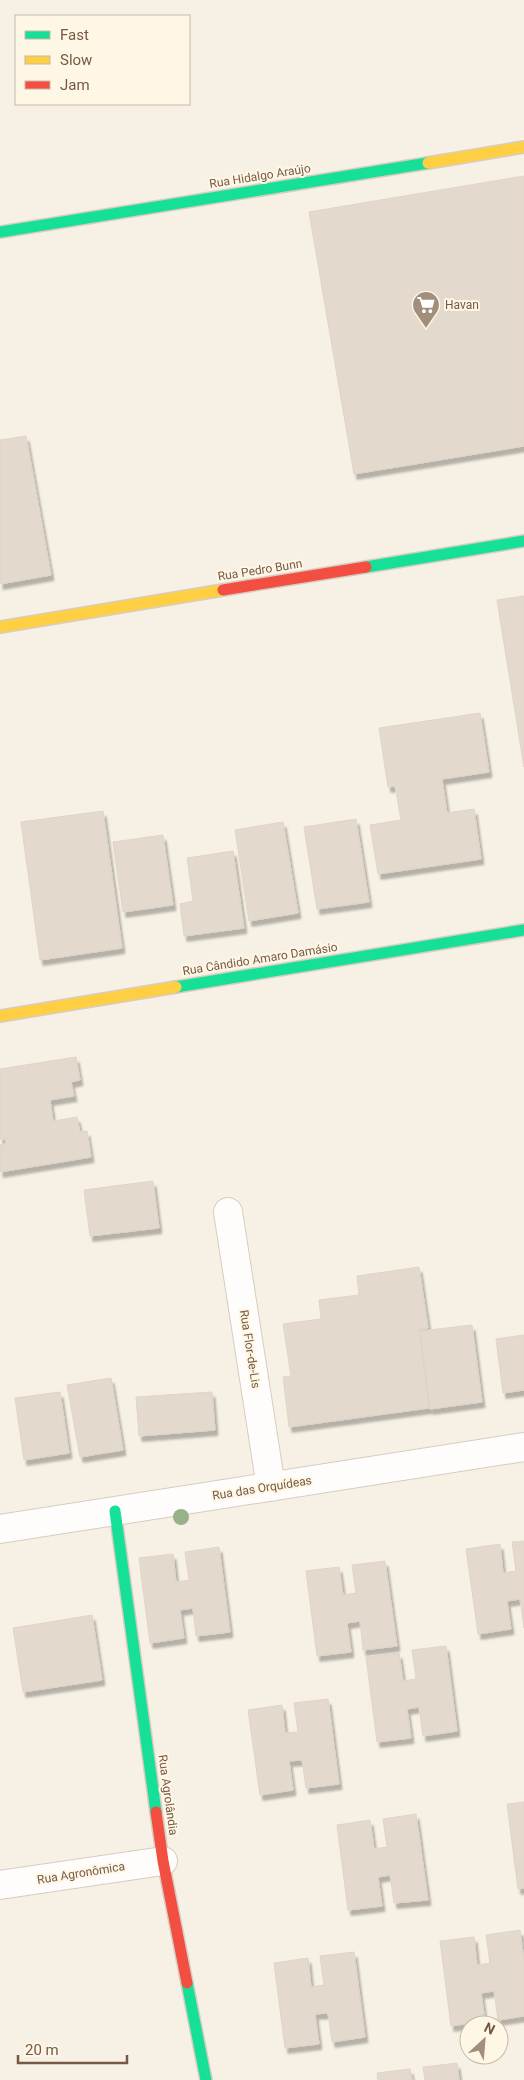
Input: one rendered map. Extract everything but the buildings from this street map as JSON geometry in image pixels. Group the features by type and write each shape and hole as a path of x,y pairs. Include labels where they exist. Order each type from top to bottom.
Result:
{"street":[{"name":"Rua Hidalgo Araújo","path":"0,232 524,147"},
{"name":"Rua Pedro Bunn","path":"0,627 524,541"},
{"name":"Rua Cândido Amaro Damásio","path":"0,1016 524,930"},
{"name":"Rua Flor-de-Lis","path":"228,1212 271,1487"},
{"name":"Rua das Orquídeas","path":"0,1530 524,1447"},
{"name":"Rua Agrolândia","path":"115,1511 163,1861 206,2080"},
{"name":"Rua Agronômica","path":"0,1885 163,1861"}],"traffic: fast":[{"path":"0,232 428,163"},
{"path":"366,567 524,541"},
{"path":"176,987 524,930"},
{"path":"115,1511 156,1812"},
{"path":"187,1983 206,2080"}],"traffic: slow":[{"path":"428,163 524,147"},
{"path":"0,627 223,590"},
{"path":"0,1016 176,987"}],"traffic: jam":[{"path":"223,590 366,567"},
{"path":"156,1812 163,1861 187,1983"}],"place":[{"name":"Havan","path":"426,329"}]}
